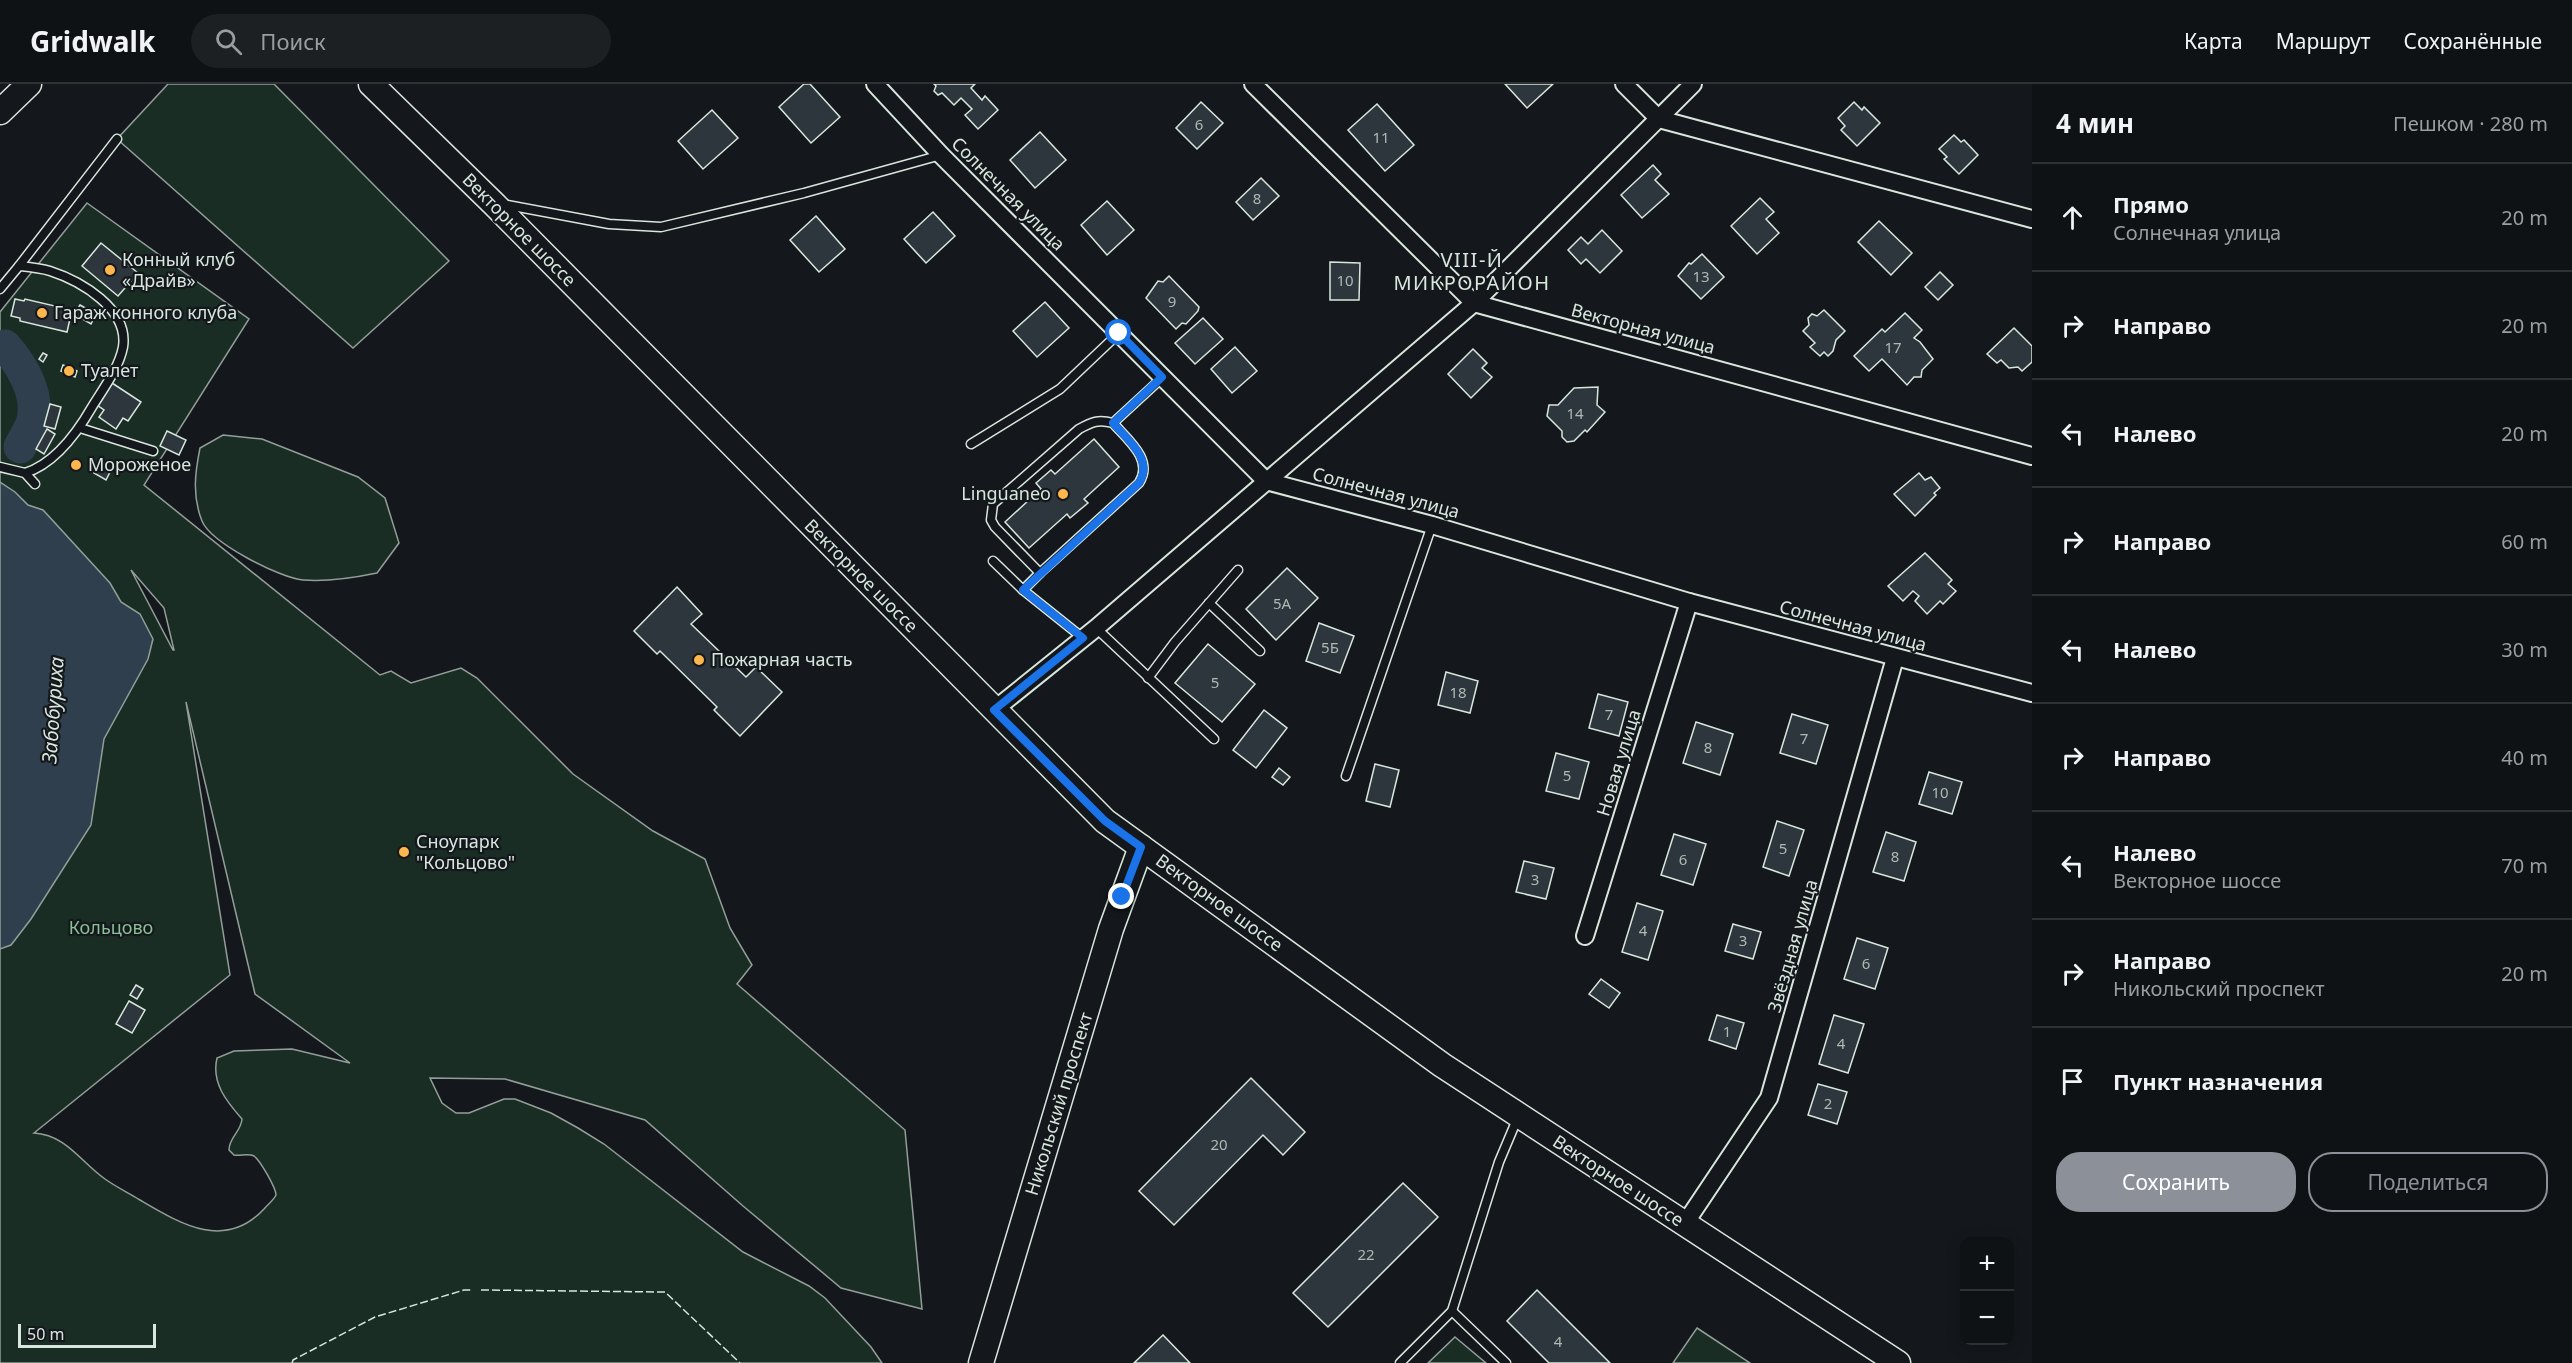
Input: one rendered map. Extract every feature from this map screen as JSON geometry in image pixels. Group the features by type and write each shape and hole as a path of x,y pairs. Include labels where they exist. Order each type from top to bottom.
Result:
{"main road":[{"path":"0,112 29,84"},
{"name":"Векторное шоссе","path":"371,84 493,202 1105,821 1442,1065 1898,1363"},
{"name":"Никольский проспект","path":"981,1363 1108,941 1141,847"}],"street":[{"name":"Солнечная улица","path":"875,84 941,154 1266,482 1432,525 1689,602 2032,693"},
{"name":"Векторная улица","path":"1253,84 1474,303 2032,456"},
{"path":"1624,84 1659,119 2032,219"},
{"path":"994,710 1089,633 1474,303 1693,84"},
{"name":"Новая улица","path":"1585,936 1689,602"},
{"name":"Звёздная улица","path":"1684,1225 1769,1098 1895,658"}],"lane":[{"path":"0,289 117,139"},
{"path":"493,202 609,224 660,227 804,193 941,154"},
{"path":"19,266 50,271 71,280 103,300 120,319 124,334 123,349 114,371 80,428 41,467 25,473"},
{"path":"971,444 1060,389 1119,333"},
{"path":"1113,423 1162,377"},
{"path":"1023,590 1144,476 1145,470 1140,454 1113,423 1093,421 1079,429 993,504 991,520 995,527 1040,573"},
{"path":"80,428 153,451"},
{"path":"0,466 25,473 35,484"},
{"path":"1346,776 1432,525"},
{"path":"993,561 1023,590 1089,633 1148,678 1214,739"},
{"path":"1148,678 1238,570"},
{"path":"1209,603 1260,651"},
{"path":"1400,1363 1452,1311 1499,1162 1519,1116"},
{"path":"1452,1311 1506,1363"}],"green space":[{"path":"168,84 274,84 449,261 353,348 117,139"},
{"name":"Кольцово","path":"87,203 249,319 144,485 380,675 391,671 411,683 461,668 477,678 573,774 653,831 705,859 730,928 752,965 737,984 905,1130 922,1309 841,1288 645,1120 505,1079 430,1078 442,1103 456,1113 469,1113 504,1099 515,1099 551,1113 604,1144 743,1252 809,1286 825,1298 871,1347 882,1363 0,1363 0,312","holes":["131,570 164,608 174,650 173,650","186,702 255,994 350,1063 292,1049 234,1051 217,1058 218,1084 226,1099 242,1119 229,1150 234,1155 254,1156 264,1168 276,1195 249,1222 234,1229 218,1231 203,1229 171,1217 109,1182 55,1138 34,1133 230,975"]},
{"path":"223,435 262,439 358,477 385,498 399,543 377,573 331,580 292,578 247,558 218,539 202,521 195,484 200,448"},
{"path":"1697,1328 1750,1363 1673,1363"},
{"path":"1455,1337 1486,1363 1428,1363"}],"water":[{"path":"0,482 28,505 43,510 110,583 121,602 140,614 153,639 148,659 104,739 91,825 31,919 11,945 0,949"}],"building":[{"path":"804,84 810,84 840,117 811,143 779,107"},
{"path":"934,84 975,84 971,88 982,100 985,96 998,110 978,129 965,115 972,109 961,98 954,105 942,93 938,95 934,91 936,86"},
{"path":"1505,84 1553,84 1527,108"},
{"path":"1201,102 1223,123 1197,149 1176,128"},
{"path":"1854,102 1862,110 1864,107 1880,123 1857,146 1841,130 1845,126 1838,118"},
{"path":"1377,104 1414,145 1385,171 1348,130"},
{"path":"712,110 738,138 703,169 678,141"},
{"path":"1040,132 1066,160 1035,188 1010,160"},
{"path":"1954,135 1961,142 1964,140 1978,155 1959,174 1944,159 1947,157 1939,149"},
{"path":"1653,165 1661,174 1655,180 1669,194 1642,218 1621,195"},
{"path":"1261,178 1279,196 1253,220 1236,202"},
{"path":"1760,198 1774,212 1766,219 1779,233 1757,254 1731,226"},
{"path":"1107,201 1134,230 1107,255 1081,225"},
{"path":"933,212 955,236 926,263 904,239"},
{"path":"816,216 845,249 819,272 790,240"},
{"path":"1879,221 1912,253 1891,275 1858,242"},
{"path":"1602,230 1622,251 1600,273 1586,259 1581,264 1568,250 1581,237 1588,244"},
{"name":"Конный клуб «Драйв»","path":"101,243 138,273 118,296 82,266"},
{"path":"1702,254 1724,277 1701,299 1678,276 1689,263 1691,264"},
{"path":"1330,262 1360,263 1359,300 1330,300"},
{"path":"1940,272 1953,285 1938,300 1925,287"},
{"path":"1169,276 1199,307 1186,324 1182,323 1176,329 1146,298 1158,281 1163,282"},
{"name":"Гараж конного клуба","path":"15,299 24,301 25,299 72,310 67,332 20,321 20,318 11,316"},
{"path":"1045,302 1069,328 1037,357 1013,331"},
{"path":"80,305 96,314 91,324 74,314"},
{"path":"1824,310 1845,331 1836,340 1833,351 1828,356 1824,352 1820,356 1810,347 1815,343 1803,331 1809,325 1808,318 1812,314 1817,316"},
{"path":"1905,313 1922,330 1914,338 1933,359 1922,370 1921,377 1914,377 1907,385 1882,359 1869,371 1854,356 1882,329 1885,332"},
{"path":"1203,318 1223,339 1195,364 1175,343"},
{"path":"2014,328 2032,346 2032,362 2022,371 2018,367 2009,368 2001,360 1997,363 1987,354"},
{"path":"1235,347 1257,371 1232,393 1211,369"},
{"path":"1473,349 1487,363 1482,368 1492,377 1471,398 1448,374"},
{"name":"Туалет","path":"43,353 47,355 43,362 39,359"},
{"name":"Туалет","path":"63,365 77,371 75,377 61,371"},
{"path":"112,383 141,402 128,421 123,418 116,429 99,417 104,410 97,405"},
{"path":"1598,387 1597,405 1605,412 1587,432 1585,430 1574,441 1567,442 1562,437 1562,431 1547,416 1549,405 1558,405 1574,388"},
{"path":"50,404 61,407 55,429 44,426"},
{"path":"47,429 55,434 44,454 36,449"},
{"path":"167,431 186,440 179,455 160,446"},
{"name":"Linguaneo","path":"1094,439 1119,467 1084,499 1088,503 1070,518 1067,514 1029,548 1005,522 1041,489 1036,483 1051,470 1055,474"},
{"name":"Мороженое","path":"76,460 81,465 76,470 71,466"},
{"path":"99,464 111,470 106,480 94,473"},
{"path":"1919,473 1925,480 1931,477 1940,488 1915,516 1894,494"},
{"path":"1925,553 1952,580 1948,584 1956,591 1943,604 1940,601 1927,614 1915,601 1919,596 1913,591 1903,601 1888,586"},
{"path":"1287,568 1318,598 1276,640 1246,609"},
{"name":"Пожарная часть","path":"677,587 702,614 691,624 746,677 756,667 782,692 740,736 714,710 717,707 660,651 657,654 634,631"},
{"path":"1319,623 1354,636 1340,673 1306,661"},
{"path":"1208,644 1255,684 1222,722 1175,683"},
{"path":"1446,672 1478,681 1470,713 1438,705"},
{"path":"1598,694 1628,702 1619,736 1589,728"},
{"path":"1264,710 1287,728 1256,768 1233,750"},
{"path":"1792,714 1828,725 1816,764 1780,753"},
{"path":"1696,722 1733,734 1720,775 1683,763"},
{"path":"1556,753 1589,762 1579,799 1546,791"},
{"path":"1375,764 1399,770 1390,807 1366,801"},
{"path":"1279,768 1290,777 1283,785 1272,777"},
{"path":"1929,772 1962,782 1952,814 1919,804"},
{"path":"1777,821 1804,830 1789,876 1763,867"},
{"path":"1886,832 1916,842 1904,881 1873,872"},
{"path":"1674,834 1706,844 1693,885 1661,875"},
{"path":"1524,861 1554,868 1546,899 1516,892"},
{"path":"1637,903 1663,911 1648,960 1622,952"},
{"path":"1733,924 1761,932 1753,959 1725,951"},
{"path":"1857,938 1888,948 1875,989 1844,979"},
{"path":"1601,979 1620,993 1609,1008 1589,994"},
{"path":"136,985 143,989 137,999 130,995"},
{"path":"129,1001 145,1010 132,1033 116,1024"},
{"path":"1717,1015 1744,1023 1736,1049 1709,1040"},
{"path":"1834,1015 1864,1024 1848,1073 1819,1064"},
{"path":"1251,1078 1305,1132 1283,1155 1263,1135 1174,1225 1139,1191"},
{"path":"1818,1084 1847,1092 1837,1124 1808,1115"},
{"path":"1403,1183 1438,1217 1328,1327 1293,1293"},
{"path":"1537,1290 1610,1363 1549,1363 1507,1321"},
{"path":"1163,1335 1190,1363 1134,1363"}],"waterway":[{"name":"Забобуриха","path":"5,346 28,380 34,400 32,423 20,447"}],"fence":[{"path":"292,1363 293,1360 375,1317 464,1290 472,1290"},
{"path":"481,1290 665,1292 740,1363"}],"place":[{"name":"Конный клуб «Драйв»","path":"110,270"},
{"name":"Гараж конного клуба","path":"42,313"},
{"name":"Туалет","path":"69,371"},
{"name":"Мороженое","path":"76,465"},
{"name":"Linguaneo","path":"1063,494"},
{"name":"Пожарная часть","path":"699,660"},
{"name":"Сноупарк \"Кольцово\"","path":"404,852"}],"district":[{"name":"VIII-Й МИКРОРАЙОН","path":"1472,272"}],"route":[{"path":"1119,333 1162,377 1113,423 1140,454 1145,470 1144,476 1023,590 1083,638 994,710 1105,821 1141,847 1122,897"}]}
